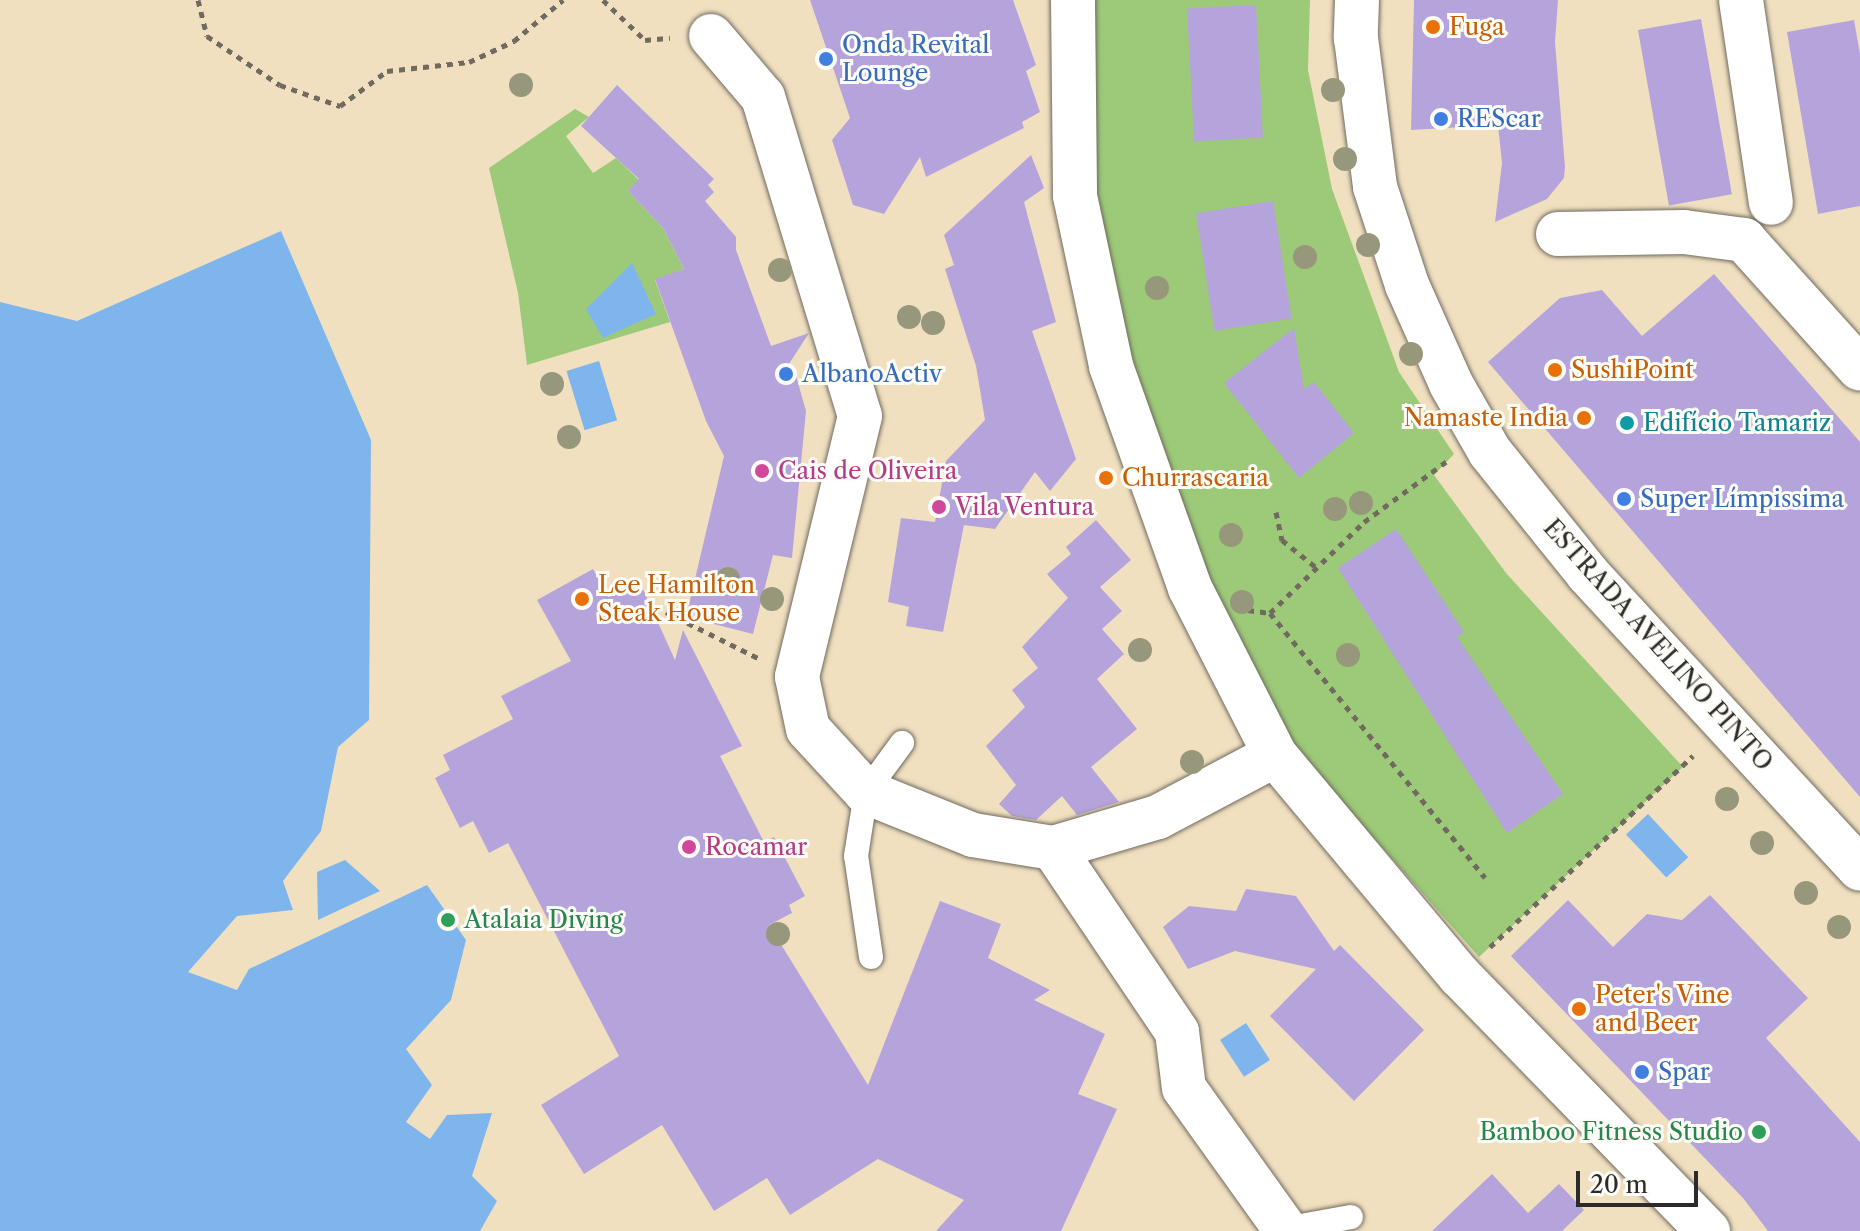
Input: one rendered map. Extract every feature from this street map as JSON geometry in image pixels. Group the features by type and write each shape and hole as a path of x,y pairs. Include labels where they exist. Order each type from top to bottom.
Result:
{"street":[{"path":"1073,0 1075,196 1111,366 1190,588 1275,755 1460,976 1708,1231"},
{"name":"ESTRADA AVELINO PINTO","path":"1357,0 1356,38 1375,187 1407,285 1451,384 1490,452 1588,574 1860,869"},
{"path":"1741,0 1771,203"},
{"path":"711,36 763,97 860,416 797,677 808,729 866,792 973,835 1053,848 1158,817 1275,755"},
{"path":"1558,234 1684,232 1744,240 1860,369"},
{"path":"1053,848 1177,1032 1184,1088 1287,1230"}],"lane":[{"path":"871,957 856,856 866,792 902,743"},
{"path":"1287,1230 1351,1217"}],"path":[{"path":"198,0 207,36 280,85 340,106 387,71 469,62 514,41 563,0"},
{"path":"603,0 645,40 711,36"},
{"path":"1270,613 1364,522 1433,475 1454,454"},
{"path":"1276,512 1282,540 1317,568"},
{"path":"1190,588 1214,605 1270,613 1485,878"},
{"path":"666,612 797,677"},
{"path":"1460,976 1693,756"}],"green space":[{"path":"1090,0 1310,0 1308,70 1332,189 1399,372 1454,454 1434,475 1506,573 1683,767 1479,957 1290,743 1214,605 1112,355 1086,97"},
{"path":"575,109 589,117 566,136 593,173 616,158 639,180 628,191 663,228 684,269 655,280 670,322 527,365 518,293 489,168"}],"water":[{"path":"281,231 371,440 369,720 338,747 321,831 283,881 293,910 237,916 188,972 237,990 249,969 427,885 466,940 451,1000 406,1049 432,1085 406,1122 430,1139 447,1115 492,1113 472,1176 497,1201 480,1231 0,1231 0,302 77,321"},
{"path":"632,263 656,314 603,338 586,309"},
{"path":"599,361 617,420 585,430 566,371"},
{"path":"1648,814 1688,857 1666,878 1626,834"},
{"path":"345,860 380,891 318,920 317,872"},
{"path":"1246,1023 1270,1060 1244,1077 1220,1040"}],"building":[{"path":"810,0 1013,0 1036,65 1026,71 1040,112 1022,122 1024,128 926,177 920,157 884,214 853,205 832,140 850,118"},
{"path":"1414,0 1558,0 1555,42 1565,167 1564,178 1547,199 1495,222 1502,163 1498,125 1411,130"},
{"path":"1256,5 1263,138 1194,141 1187,9"},
{"path":"1701,19 1732,194 1669,205 1638,30"},
{"path":"1854,20 1860,54 1860,206 1818,214 1787,32"},
{"path":"617,85 714,179 708,185 714,192 705,201 736,237 736,250 771,346 809,333 778,381 782,384 795,372 806,411 792,558 773,555 753,634 686,617 724,456 706,421 655,279 684,269 663,228 628,191 639,179 581,126"},
{"path":"1031,155 1044,188 1024,202 1056,322 1032,331 1076,459 1050,491 1035,472 995,529 964,525 943,632 906,626 909,607 888,602 901,518 935,522 946,461 985,420 976,366 945,269 954,265 944,235"},
{"path":"1273,201 1292,319 1215,331 1196,213"},
{"path":"1714,274 1860,442 1860,797 1488,362 1560,298 1602,290 1642,336"},
{"path":"1294,328 1304,389 1314,382 1354,433 1299,478 1224,383"},
{"path":"1096,520 1131,560 1100,587 1122,611 1102,629 1124,654 1097,679 1137,729 1091,767 1119,802 1077,815 1062,796 1036,820 1012,816 999,804 1016,785 986,746 1025,707 1012,690 1038,668 1022,647 1068,598 1047,574 1071,554 1066,547"},
{"path":"1396,529 1464,632 1457,637 1563,794 1507,833 1338,568"},
{"path":"593,569 608,597 642,587 675,660 683,630 742,746 720,756 764,842 774,837 805,896 789,905 792,913 769,925 868,1085 940,901 1001,924 988,958 1050,990 1034,1000 1105,1034 1078,1094 1117,1109 1061,1231 936,1231 964,1200 878,1159 790,1215 767,1178 714,1211 662,1125 584,1174 541,1105 619,1056 508,843 489,853 473,821 460,828 435,778 450,770 443,755 513,719 501,696 571,661 537,600"},
{"path":"1246,889 1296,896 1334,951 1340,945 1424,1030 1354,1101 1270,1016 1316,969 1235,951 1188,969 1163,927 1189,906 1236,911"},
{"path":"1710,895 1808,998 1766,1038 1860,1142 1860,1231 1768,1231 1743,1198 1511,956 1568,900 1613,947 1647,914 1682,920"},
{"path":"1492,1174 1528,1213 1559,1184 1584,1210 1562,1231 1432,1231"}],"place":[{"name":"Fuga","path":"1433,27"},
{"name":"Onda Revital Lounge","path":"826,59"},
{"name":"REScar","path":"1441,119"},
{"name":"SushiPoint","path":"1555,370"},
{"name":"AlbanoActiv","path":"786,374"},
{"name":"Namaste India","path":"1584,418"},
{"name":"Edifício Tamariz","path":"1627,423"},
{"name":"Cais de Oliveira","path":"762,471"},
{"name":"Churrascaria","path":"1106,478"},
{"name":"Super Límpissima","path":"1624,499"},
{"name":"Vila Ventura","path":"939,507"},
{"name":"Lee Hamilton Steak House","path":"582,599"},
{"name":"Rocamar","path":"689,847"},
{"name":"Atalaia Diving","path":"448,920"},
{"name":"Peter's Vine and Beer","path":"1579,1009"},
{"name":"Spar","path":"1642,1072"},
{"name":"Bamboo Fitness Studio","path":"1759,1132"}]}
